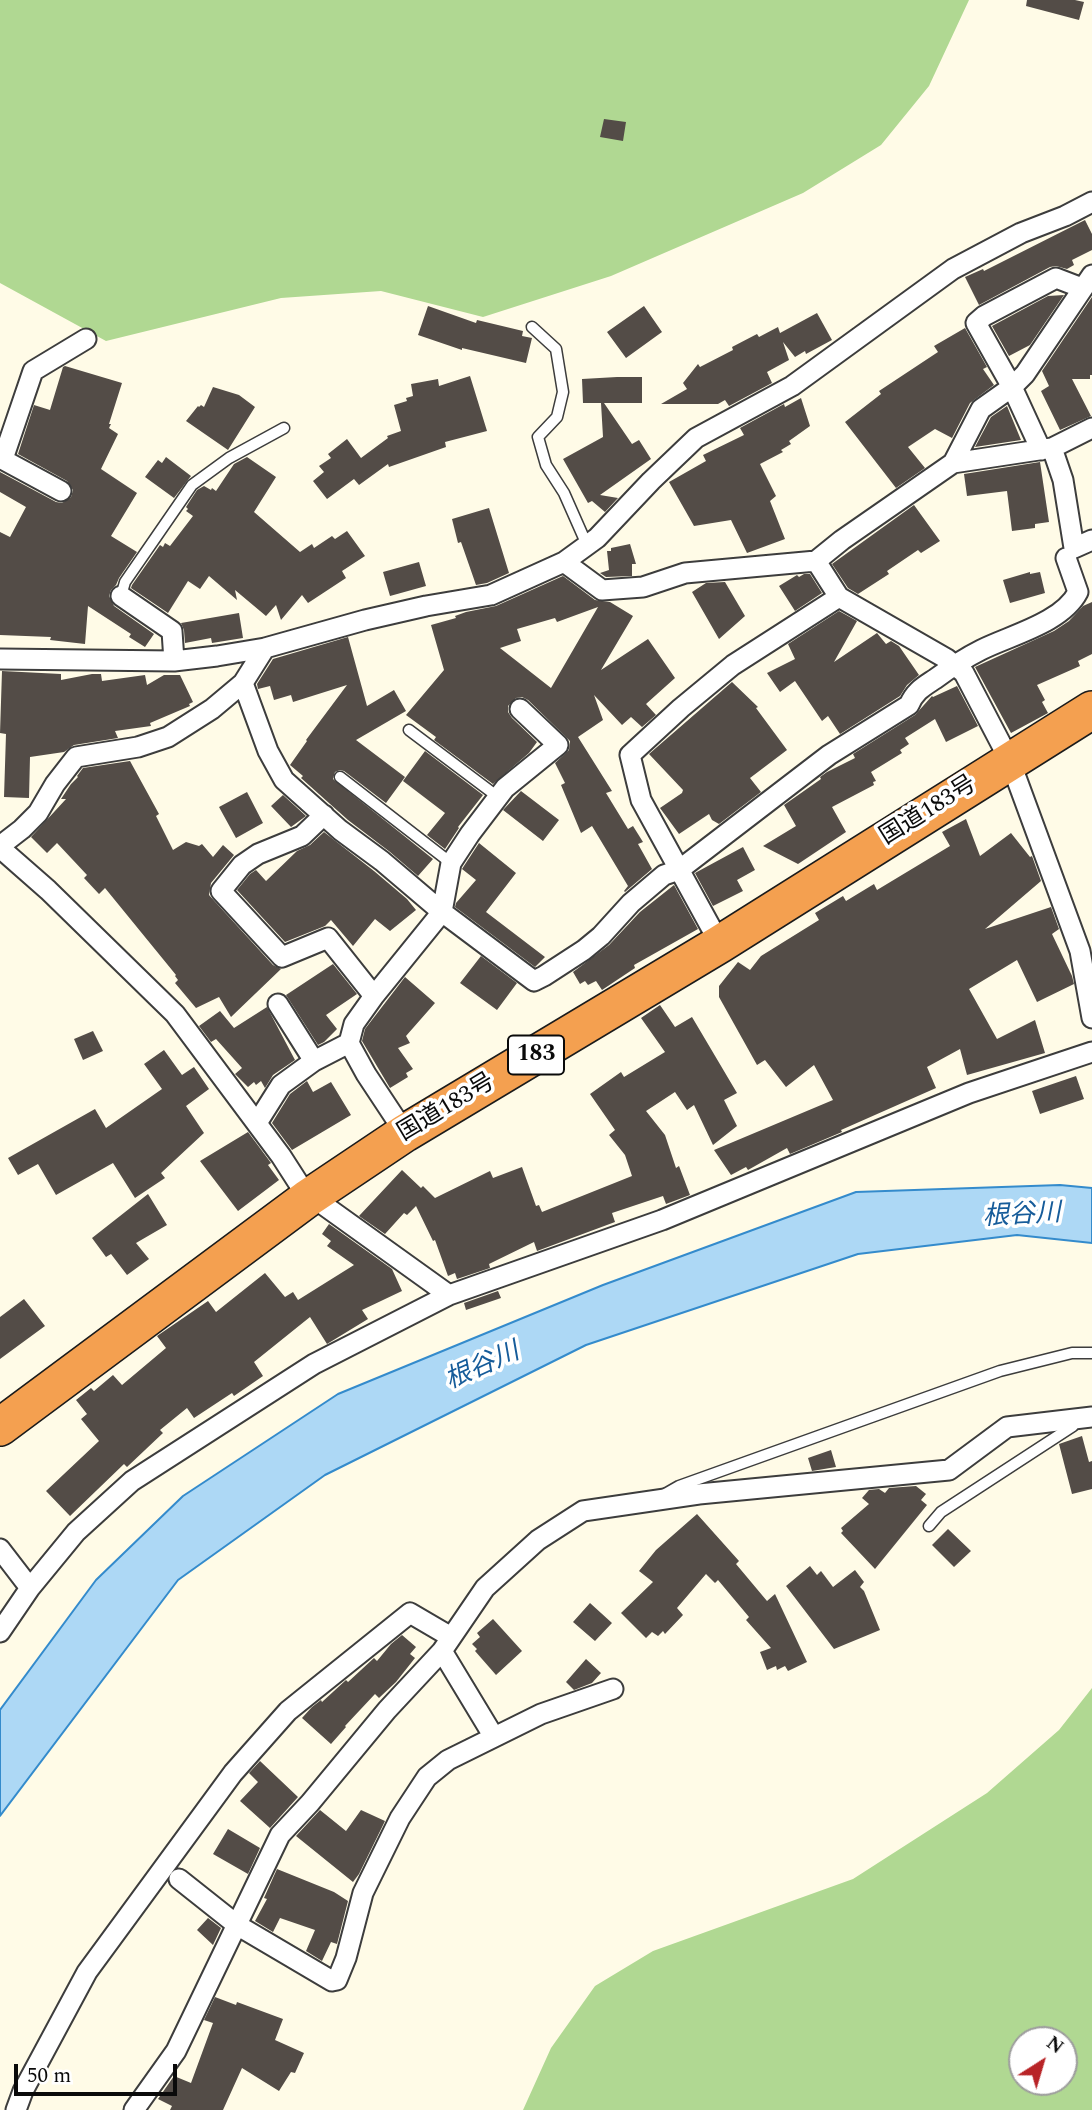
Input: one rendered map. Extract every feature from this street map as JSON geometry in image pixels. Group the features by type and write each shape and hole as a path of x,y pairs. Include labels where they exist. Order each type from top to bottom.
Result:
{"highway":[{"name":"国道183号","path":"0,1427 310,1197 405,1133 720,944 1092,710"}],"street":[{"path":"0,659 174,661 265,648 365,620 426,606 491,596 564,562 597,538 696,438 792,386 953,269 1021,233 1092,202"},
{"path":"953,463 981,409 1012,387 1025,374 1087,281 1056,278 984,316 976,323 1012,387 1063,480 1074,548 1092,540"},
{"path":"61,492 2,458 33,371 86,339"},
{"path":"564,562 602,590 643,587 685,573 816,561 953,463 1046,449 1092,428"},
{"path":"243,683 264,741 284,780 442,912 534,981 584,950 601,936 631,903 664,875 679,870 830,755 909,705 914,694 955,665 1064,611 1079,592 1066,558"},
{"path":"816,561 839,597 955,665 964,673 1010,761 1080,951 1092,1018"},
{"path":"121,596 172,631 174,661"},
{"path":"720,944 641,800 630,755 733,665 839,597"},
{"path":"265,648 243,683 212,709 168,737 138,747 76,757 55,784 38,813 0,847 175,1014 310,1197 449,1295"},
{"path":"405,1133 349,1043 354,1024 442,912 451,863 470,834 505,788 558,746 520,709"},
{"path":"324,816 302,836 258,854 242,864 221,891 282,957 328,938 374,996"},
{"path":"278,1004 314,1061"},
{"path":"257,1123 281,1084 314,1061 349,1043"},
{"path":"0,1632 30,1588 76,1532 132,1480 314,1364 449,1295 662,1220 969,1093 1092,1052"},
{"path":"134,2110 176,2052 281,1835 447,1644 485,1588 538,1540 583,1511 699,1494 949,1470 1007,1427 1084,1418"},
{"path":"0,1549 30,1588"},
{"path":"16,2110 23,2091 88,1972 233,1773 288,1711 410,1612 447,1644 494,1737"},
{"path":"179,1879 237,1925 332,1980 337,1980 346,1958 363,1893 400,1818 426,1777 448,1760 541,1714 613,1689"}],"lane":[{"path":"532,327 556,349 563,392 557,417 537,437 546,465 564,493 587,545"},
{"path":"121,596 125,582 192,485 229,458 284,428"},
{"path":"409,730 498,797"},
{"path":"340,777 451,863"},
{"path":"651,1501 679,1486 1000,1371 1072,1353 1092,1353"},
{"path":"929,1526 941,1512 1084,1418"}],"green space":[{"path":"0,0 969,0 929,86 881,145 803,193 611,276 483,317 381,291 281,298 106,341 0,283"},
{"path":"1092,1688 1092,2110 523,2110 551,2048 595,1986 653,1951 853,1879 987,1793 1059,1730"}],"water":[{"name":"根谷川","path":"1060,1185 1092,1188 1092,1243 1017,1235 858,1254 586,1345 325,1475 178,1580 0,1816 0,1710 96,1580 183,1496 338,1394 603,1285 856,1192"}],"building":[{"path":"1027,0 1084,2 1079,20 1026,6"},
{"path":"604,119 626,122 623,141 600,137"},
{"path":"1085,220 1092,234 1092,250 1072,260 1074,265 1067,269 1050,267 979,305 965,277 983,269 984,271"},
{"path":"1064,295 1030,345 1009,356 992,326 1048,296"},
{"path":"1092,297 1092,375 1090,379 1072,379 1091,416 1060,430 1041,391 1049,386 1042,371"},
{"path":"428,306 476,323 477,320 523,331 522,336 532,338 526,363 462,350 418,335"},
{"path":"644,306 662,332 626,358 607,332"},
{"path":"817,313 832,340 795,357 783,342 789,360 767,372 772,383 729,406 725,400 718,404 661,404 687,389 683,383 698,364 700,367 757,334 759,337 778,327 780,333"},
{"path":"965,328 987,367 983,369 994,385 970,403 952,438 935,429 908,447 925,468 896,488 845,422 881,394 879,391 938,352 934,346"},
{"path":"65,366 122,383 109,424 109,428 118,434 101,469 137,493 111,536 137,552 109,596 114,606 154,634 145,647 129,637 131,634 88,606 85,644 50,640 51,637 0,635 0,532 10,537 26,507 0,492 0,472 56,502 62,503 71,497 73,490 67,481 18,454 34,405 50,410"},
{"path":"470,376 487,431 445,442 446,447 389,467 388,464 359,485 354,479 327,499 313,481 324,472 319,466 331,458 328,454 347,439 361,458 388,438 387,436 401,431 394,405 413,396 411,384 438,379 439,386"},
{"path":"642,377 642,403 604,403 632,444 639,440 651,459 600,495 618,498 605,512 592,501 588,503 563,459 603,437 601,403 583,403 582,379"},
{"path":"213,387 239,395 255,407 228,450 186,421 198,406 204,407"},
{"path":"801,398 810,426 789,441 791,444 781,450 783,452 760,464 776,496 770,501 785,539 747,553 731,520 694,526 669,482 706,461 703,455 744,435 740,428 784,404 785,407"},
{"path":"1007,406 1021,440 975,447 991,417"},
{"path":"166,457 191,476 174,498 145,477 158,460 162,463"},
{"path":"247,457 276,477 254,512 300,552 312,544 314,548 332,536 335,539 347,531 365,556 342,571 346,578 308,603 302,595 281,620 276,605 266,616 235,590 237,600 209,576 200,589 188,581 168,613 131,588 160,545 163,547 165,543 170,546 193,516 186,511 186,507 197,490 204,486 216,491 234,464"},
{"path":"1040,462 1049,522 1035,524 1035,528 1012,531 1007,491 967,496 964,474"},
{"path":"914,505 940,541 921,553 918,550 887,571 889,574 858,594 848,588 832,564"},
{"path":"489,508 509,573 476,585 461,542 458,543 452,519"},
{"path":"630,544 636,564 632,564 632,576 606,577 600,573 609,570 607,551"},
{"path":"419,562 426,586 390,596 383,572"},
{"path":"1030,572 1040,572 1045,593 1010,603 1003,580"},
{"path":"810,574 822,593 795,611 779,586 797,575 799,577"},
{"path":"563,576 595,600 610,602 633,616 601,670 648,639 675,678 646,704 656,715 642,727 631,717 622,725 594,695 603,720 578,737 612,791 606,793 628,829 633,826 643,842 638,844 652,869 625,892 628,886 592,826 581,833 561,785 565,783 555,763 569,750 570,741 528,700 516,698 508,706 508,712 537,742 529,753 493,784 434,740 436,737 406,715 444,670 431,625 456,618 455,616 466,612 496,606","holes":["598,607 551,688 500,648 521,641 517,629 555,618 557,622"]},
{"path":"725,582 745,616 719,639 692,592 706,583"},
{"path":"1092,602 1092,654 1078,661 1080,666 1037,685 1048,713 1011,733 975,667 1054,631 1069,621 1083,606"},
{"path":"839,611 857,621 834,662 877,633 886,644 891,641 899,646 919,675 907,685 900,696 840,734 828,716 822,721 795,681 780,692 767,673 795,659 788,644"},
{"path":"239,613 243,638 212,643 211,638 185,643 181,623"},
{"path":"348,637 367,706 394,690 406,711 356,740 405,777 386,803 344,771 335,772 333,779 433,859 418,876 348,820 290,765 347,685 293,702 291,695 274,700 270,686 258,689 257,684 273,659"},
{"path":"2,671 61,674 61,680 92,674 101,674 102,681 145,675 147,685 164,675 180,675 193,702 190,706 150,723 151,726 115,731 118,738 74,745 64,752 30,757 29,798 4,797 6,734 0,733"},
{"path":"732,682 758,707 756,708 787,750 750,778 761,792 719,824 712,820 709,814 679,834 660,808 683,790 649,754"},
{"path":"957,686 978,726 946,742 935,719 905,738 909,744 900,750 902,753 871,772 876,781 873,782 874,785 832,807 846,832 798,864 763,846 796,826 784,805 827,772 855,758 853,754 915,715 932,696"},
{"path":"425,751 483,795 445,849 427,835 445,813 403,781"},
{"path":"130,761 159,814 156,816 173,850 186,842 199,846 202,844 213,857 223,845 234,855 211,883 209,895 273,965 281,969 231,1017 219,997 196,1008 175,983 178,980 176,975 105,888 99,894 84,878 87,875 57,843 47,853 31,837 66,799 61,799 83,768"},
{"path":"521,791 559,820 543,841 503,810"},
{"path":"247,792 263,823 236,838 219,807"},
{"path":"283,795 306,816 291,827 271,806"},
{"path":"966,819 980,856 1011,833 1030,857 1032,856 1041,881 985,929 1051,907 1059,929 1052,934 1074,984 1037,1002 1017,960 969,989 997,1039 1035,1020 1045,1053 967,1075 960,1049 927,1067 936,1088 841,1130 842,1132 790,1154 787,1148 748,1170 746,1167 731,1175 714,1150 833,1100 814,1065 786,1087 765,1060 757,1065 719,997 719,986 738,962 750,970 761,956 819,920 815,913 843,896 846,901 874,884 877,890 950,846 942,832"},
{"path":"324,832 374,871 416,910 390,931 375,919 353,946 331,920 325,926 285,942 237,890 256,870 266,881 297,851 310,845"},
{"path":"479,843 516,873 486,912 545,957 535,967 455,907 476,880 462,869"},
{"path":"743,847 755,870 737,880 743,891 713,906 695,873"},
{"path":"674,885 698,929 634,965 635,968 602,990 596,981 588,985 585,981 580,984 573,972 609,945 640,912"},
{"path":"481,956 517,983 497,1010 460,983"},
{"path":"333,964 357,994 326,1015 337,1029 318,1045 286,995"},
{"path":"405,977 435,1003 406,1036 410,1043 398,1048 413,1069 406,1073 408,1077 390,1088 362,1041 365,1029"},
{"path":"660,1005 675,1027 692,1017 737,1093 724,1100 737,1126 713,1145 694,1105 687,1110 675,1092 646,1111 665,1135 676,1168 679,1166 690,1195 666,1204 663,1196 612,1213 615,1222 537,1251 534,1242 489,1264 490,1268 457,1279 455,1273 448,1276 435,1240 433,1241 416,1206 407,1215 404,1213 385,1234 359,1216 402,1170 435,1198 490,1171 493,1178 522,1167 536,1206 539,1205 542,1212 632,1176 625,1155 609,1135 615,1130 590,1094 621,1072 624,1077 665,1052 641,1018"},
{"path":"267,1007 295,1060 273,1075 265,1088 261,1081 248,1087 235,1074 242,1068 216,1039 211,1042 199,1026 220,1011 234,1028"},
{"path":"93,1031 103,1051 83,1060 74,1039"},
{"path":"164,1050 182,1075 194,1067 209,1089 186,1106 204,1133 161,1173 165,1178 135,1198 113,1163 56,1195 38,1164 18,1175 8,1158 95,1109 106,1128 162,1089 144,1064"},
{"path":"1076,1076 1084,1099 1040,1114 1032,1091"},
{"path":"307,1081 313,1092 331,1082 351,1115 292,1150 272,1123 290,1094"},
{"path":"248,1132 271,1163 268,1165 279,1180 238,1211 200,1161"},
{"path":"148,1194 167,1225 136,1243 149,1259 127,1275 111,1254 106,1257 92,1238"},
{"path":"329,1224 392,1269 402,1291 362,1310 368,1319 327,1344 310,1317 254,1362 263,1376 194,1418 187,1408 160,1430 163,1433 127,1467 124,1464 70,1516 46,1491 99,1441 81,1419 87,1414 76,1400 91,1388 94,1391 113,1375 122,1385 166,1348 157,1336 208,1301 216,1312 265,1273 285,1297 293,1292 298,1300 354,1265 327,1246 331,1241 322,1234"},
{"path":"498,1291 501,1298 466,1310 464,1303"},
{"path":"24,1299 45,1326 0,1359 0,1317"},
{"path":"1082,1436 1089,1462 1092,1461 1092,1489 1072,1494 1059,1444"},
{"path":"831,1450 836,1467 812,1471 808,1458"},
{"path":"916,1486 926,1494 921,1500 927,1505 875,1569 841,1533 841,1528 869,1504 862,1498 869,1490 879,1489 885,1493 889,1488"},
{"path":"697,1514 739,1561 736,1564 767,1601 775,1594 807,1662 788,1671 785,1666 777,1670 776,1666 767,1670 760,1652 771,1648 746,1620 749,1617 718,1580 715,1583 706,1574 677,1608 683,1615 665,1634 663,1631 658,1636 652,1632 646,1638 621,1613 653,1582 639,1571 656,1550"},
{"path":"948,1529 971,1551 954,1567 932,1545"},
{"path":"810,1566 817,1575 821,1571 833,1587 855,1570 864,1582 860,1587 880,1630 834,1649 786,1586"},
{"path":"590,1603 612,1623 595,1641 573,1622"},
{"path":"493,1619 522,1651 496,1675 472,1644 480,1637 477,1633"},
{"path":"402,1635 416,1647 410,1654 415,1658 379,1698 375,1694 331,1744 302,1718 374,1658 377,1661"},
{"path":"586,1659 601,1673 592,1683 574,1690 566,1682"},
{"path":"260,1761 298,1797 270,1828 240,1801 258,1782 249,1773"},
{"path":"320,1810 346,1831 361,1810 385,1821 353,1882 296,1836"},
{"path":"228,1829 260,1848 248,1874 213,1854"},
{"path":"277,1869 334,1892 348,1901 337,1944 331,1942 322,1961 306,1951 315,1930 280,1918 273,1932 255,1921 267,1899 264,1898"},
{"path":"208,1918 221,1928 213,1945 197,1930"},
{"path":"215,1997 283,2019 275,2040 304,2053 295,2073 291,2072 279,2091 242,2068 223,2110 170,2110 172,2106 158,2099 174,2076 191,2083 213,2023 204,2020"}]}
